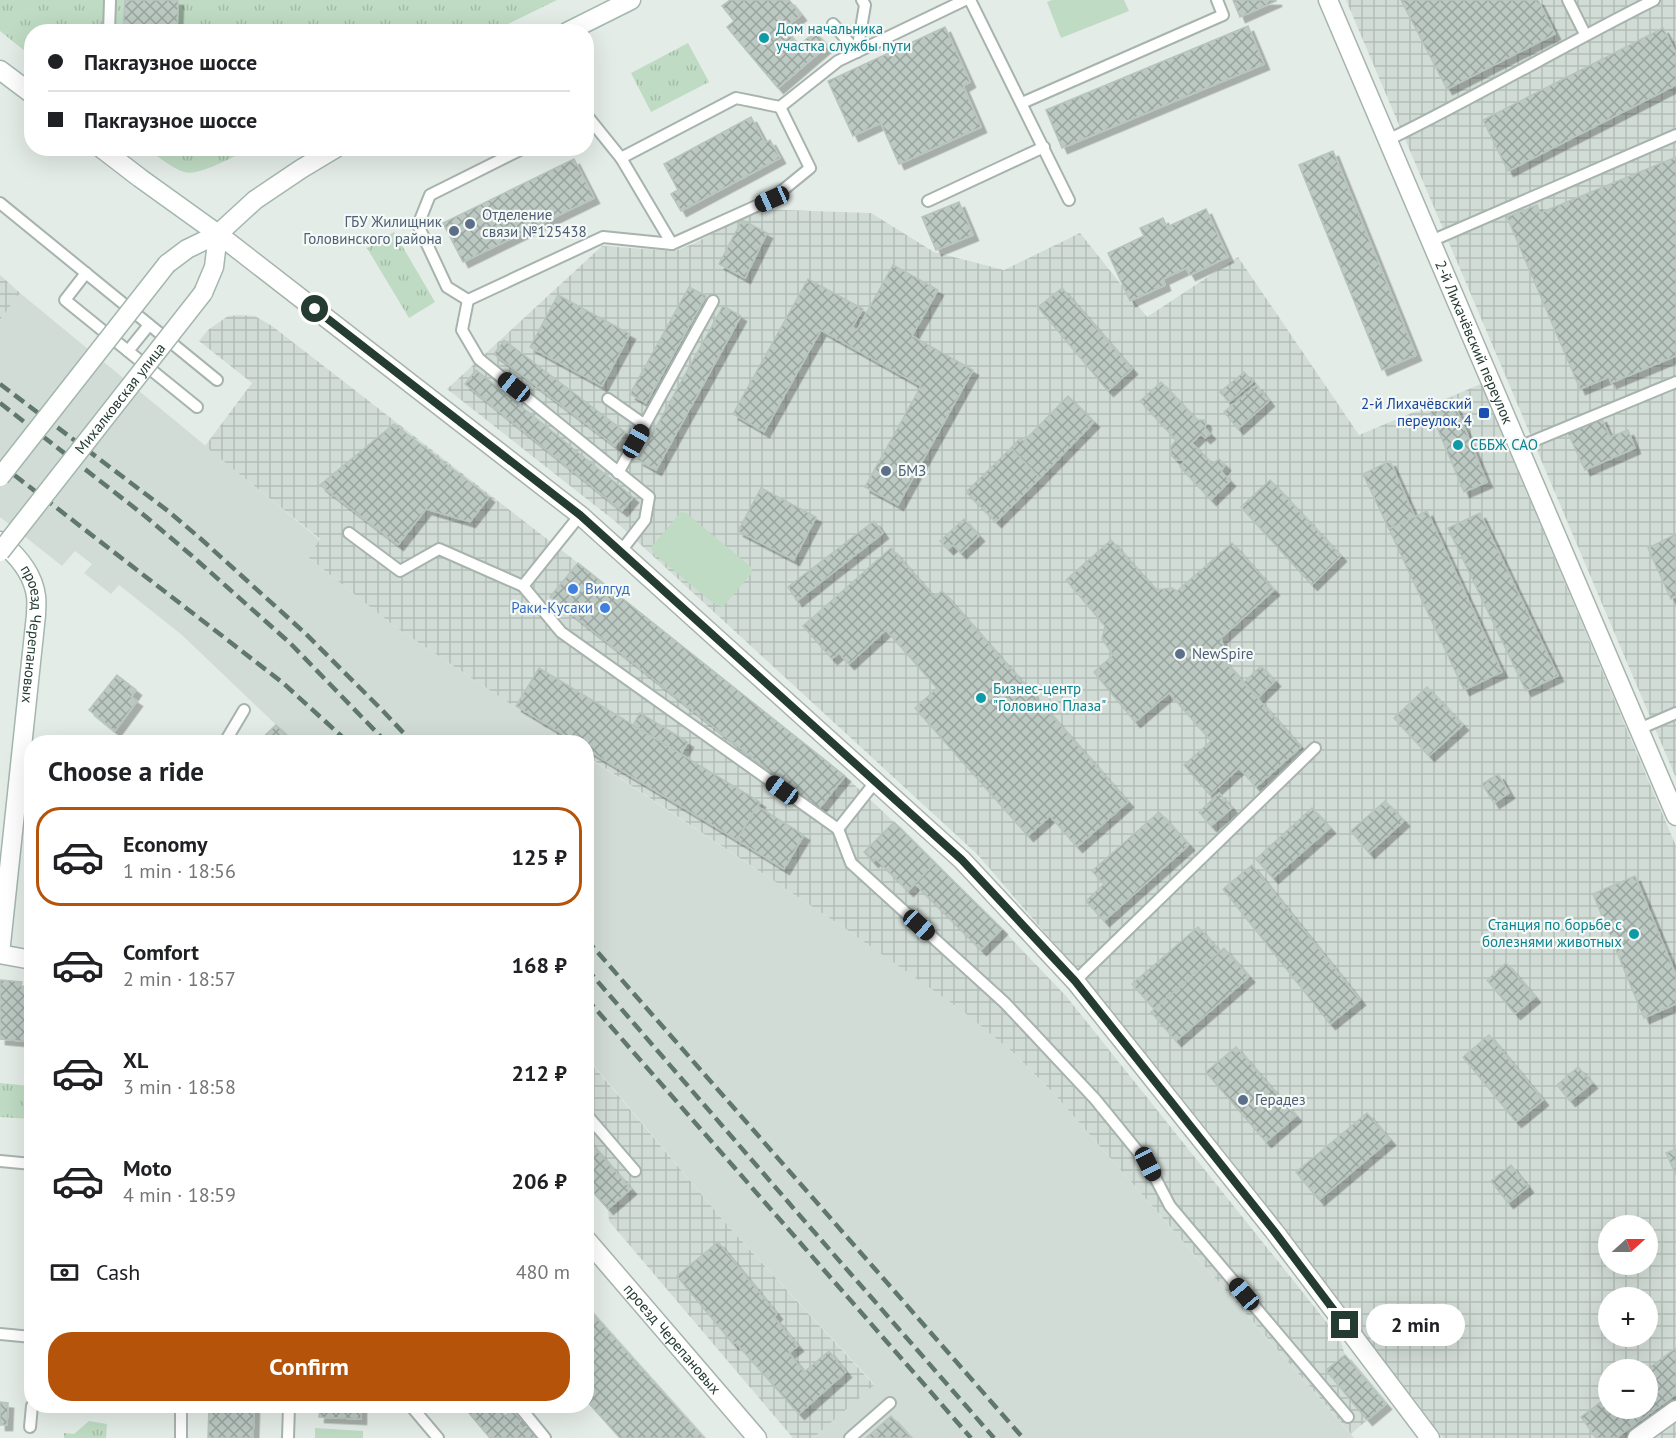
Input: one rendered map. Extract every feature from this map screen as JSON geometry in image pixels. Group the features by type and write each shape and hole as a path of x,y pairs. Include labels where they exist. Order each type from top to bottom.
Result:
{"street":[{"path":"583,24 631,0"},
{"name":"2-й Лихачёвский переулок","path":"1328,0 1676,816"},
{"path":"0,70 24,88"},
{"path":"111,156 218,234 580,515 962,860 1075,981 1274,1231 1430,1438"},
{"path":"0,477 167,264 186,249 218,234 255,200 323,156"},
{"name":"Михалковская улица","path":"0,552 203,293 214,267 218,234"},
{"name":"проезд Черепановых","path":"0,541 22,563 31,578 37,597 0,954 24,958"},
{"name":"проезд Черепановых","path":"594,1248 757,1438"},
{"path":"1637,1438 1676,1410"}],"lane":[{"path":"110,24 111,0"},
{"path":"856,52 865,5 862,0"},
{"path":"621,158 736,98 780,107 838,61 964,0"},
{"path":"970,0 1070,200"},
{"path":"1022,102 1223,15 1217,0"},
{"path":"1568,0 1585,34"},
{"path":"1388,140 1585,34 1654,0"},
{"path":"833,24 856,52"},
{"path":"468,300 603,237 672,244 772,199 810,168 780,107"},
{"path":"594,124 621,158 672,244"},
{"path":"1431,241 1676,135"},
{"path":"928,201 1044,147"},
{"path":"468,300 447,287 418,225 429,195 508,156"},
{"path":"0,204 217,380"},
{"path":"86,273 65,300 197,406"},
{"path":"468,300 462,330 479,359 649,497 645,520 621,551"},
{"path":"618,473 713,301"},
{"path":"128,351 149,325"},
{"path":"1519,447 1676,382"},
{"path":"608,399 645,425"},
{"path":"524,585 580,515"},
{"path":"349,533 400,571 439,549 524,585 561,632 838,829 851,863 1005,1003 1095,1099 1148,1164 1170,1206 1348,1417"},
{"path":"229,735 244,710"},
{"path":"1639,729 1676,713"},
{"path":"1075,981 1315,748"},
{"path":"838,829 876,781"},
{"path":"594,1123 635,1171"},
{"path":"0,1161 24,1163"},
{"path":"0,1334 24,1336"},
{"path":"850,1438 890,1403"},
{"path":"30,1427 31,1413"},
{"path":"181,1413 181,1438"},
{"path":"288,1438 289,1413"},
{"path":"417,1413 438,1438"},
{"path":"525,1413 545,1438"}],"shaded area":[{"path":"1346,0 1676,0 1676,778"},
{"path":"757,209 871,213 934,252 1004,270 1080,233 1147,317 1238,257 1359,435 1481,384 1676,846 1676,1438 1443,1438 1090,985 977,854 616,522 447,389 602,246 675,251 695,243"},
{"path":"0,275 20,293 0,320"},
{"path":"20,293 320,540 308,557 394,626 557,735 287,735 182,635 119,585 111,594 84,573 92,564 75,551 62,566 0,517 0,320"},
{"path":"228,316 255,316 272,326 578,563 845,776 894,822 1066,996 1340,1339 1345,1355 1386,1404 1351,1434 1057,1097 1015,1054 963,1011 843,927 594,761 594,735 557,735 394,626 308,557 320,539 205,446 252,383 199,341 208,330"},
{"path":"594,761 963,1010 1015,1054 1057,1097 1354,1438 813,1438 874,1384 728,1226 594,1065"},
{"path":"594,1067 728,1226 874,1385 813,1438 793,1438 609,1221 608,1209 594,1192"}],"green space":[{"path":"0,0 557,0 508,24 24,24 24,50 0,31"},
{"path":"1052,0 1124,0 1129,11 1061,38 1047,2"},
{"path":"688,43 709,82 651,112 631,73"},
{"path":"157,156 235,156 208,169 191,173 174,168"},
{"path":"394,232 435,302 409,318 367,248"},
{"path":"681,512 686,513 751,567 753,572 723,607 713,603 653,553 651,547"},
{"path":"0,1083 24,1085 24,1119 0,1117"},
{"path":"89,1421 107,1424 106,1438 64,1438 64,1433 74,1434"},
{"path":"315,1428 363,1431 363,1438 315,1438"}],"building":[{"path":"125,0 178,0 177,24 124,24"},
{"name":"Дом начальника участка службы пути","path":"730,0 789,0 801,15 784,28 798,46 815,32 827,46 778,88 727,27 734,21 722,6"},
{"path":"1233,0 1276,0 1276,1 1240,17"},
{"path":"1401,0 1538,0 1555,34 1447,89"},
{"path":"1248,26 1264,64 1062,148 1046,110"},
{"path":"945,27 970,82 963,86 981,127 899,164 881,123 853,136 828,81"},
{"path":"1663,28 1676,53 1676,85 1508,171 1483,120"},
{"path":"751,117 765,143 770,140 780,158 681,211 671,194 678,190 664,164"},
{"path":"1333,151 1416,355 1382,370 1299,165"},
{"path":"1676,157 1676,356 1611,383 1609,377 1580,389 1507,217 1537,205 1540,213"},
{"path":"574,159 594,198 463,262 443,223"},
{"path":"959,202 973,235 936,250 922,217"},
{"path":"1206,209 1228,257 1190,275 1186,268 1163,279 1165,285 1130,301 1108,253 1144,236 1140,228 1163,218 1167,227"},
{"path":"742,220 767,233 745,278 719,264"},
{"path":"893,265 938,290 912,336 973,370 898,505 865,487 921,386 821,330 764,432 733,414 808,279 863,309 852,327 857,330"},
{"path":"689,287 706,296 646,403 630,394"},
{"path":"1062,288 1132,369 1108,391 1038,307"},
{"path":"558,295 630,334 602,386 530,347"},
{"path":"723,306 741,316 656,470 638,460"},
{"path":"504,340 625,432 615,446 494,354"},
{"path":"476,370 633,497 622,511 465,384"},
{"path":"1244,372 1253,382 1229,402 1220,392"},
{"path":"1161,382 1197,420 1204,420 1206,423 1205,428 1210,434 1205,438 1201,434 1192,443 1212,464 1219,459 1225,465 1221,471 1230,481 1211,500 1180,467 1185,460 1176,460 1172,456 1170,448 1176,440 1140,401"},
{"path":"1256,385 1269,401 1238,429 1224,412"},
{"path":"1068,396 1094,422 1040,478 1011,448 1020,438 1024,441"},
{"name":"СББЖ САО","path":"1452,398 1487,482 1464,492 1429,408"},
{"path":"1601,417 1610,437 1628,430 1635,448 1585,470 1567,431"},
{"path":"394,424 489,497 470,522 426,509 398,545 320,485"},
{"path":"1011,448 1040,478 996,522 966,492"},
{"path":"1390,461 1415,517 1389,529 1363,474"},
{"path":"1270,480 1341,556 1312,585 1241,507"},
{"path":"761,488 816,517 794,560 738,531"},
{"path":"1427,511 1502,672 1464,690 1389,529"},
{"path":"1480,513 1558,676 1526,691 1448,528"},
{"path":"964,519 979,536 961,553 953,545 948,549 940,541"},
{"path":"874,521 883,533 797,601 788,587"},
{"path":"1676,534 1676,597 1671,599 1648,548"},
{"path":"1111,540 1156,590 1172,588 1177,591 1232,543 1274,590 1221,638 1224,649 1221,657 1301,747 1256,787 1239,768 1210,795 1184,765 1211,741 1169,693 1135,722 1094,672 1113,655 1102,639 1105,626 1066,580"},
{"name":"Бизнес-центр \"Головино Плаза\"","path":"891,548 934,597 942,591 1128,802 1077,847 1050,816 1028,836 915,708 937,688 886,630 849,664 839,653 832,659 803,626"},
{"path":"578,563 845,776 818,810 550,597"},
{"path":"1261,666 1275,681 1258,698 1244,682"},
{"path":"539,668 760,802 737,840 594,754 594,735 564,735 516,706"},
{"path":"117,675 136,690 131,697 137,701 115,731 89,710"},
{"path":"1427,687 1463,725 1429,756 1394,718"},
{"path":"640,713 688,742 681,754 633,725"},
{"path":"276,725 287,735 265,735"},
{"path":"1498,774 1509,793 1494,803 1482,784"},
{"path":"1219,793 1232,808 1211,826 1199,812"},
{"path":"1385,801 1404,821 1369,853 1351,831"},
{"path":"757,806 804,835 784,869 737,840"},
{"path":"1312,808 1330,828 1273,878 1256,859"},
{"path":"1159,812 1189,845 1104,921 1086,901 1104,884 1092,871"},
{"path":"894,822 935,863 908,891 876,859 873,862 864,852"},
{"path":"935,863 1002,929 981,950 915,884"},
{"path":"1252,865 1360,1000 1330,1024 1223,889"},
{"name":"Станция по борьбе с болезнями животных","path":"1635,876 1676,975 1676,1004 1644,1018 1593,894"},
{"path":"1198,927 1220,952 1154,1009 1132,984"},
{"path":"1224,948 1249,977 1176,1041 1151,1012"},
{"path":"1506,963 1535,997 1515,1014 1487,980"},
{"path":"0,980 22,982 21,986 24,986 24,1041 0,1039"},
{"path":"1489,1035 1543,1100 1516,1122 1463,1057"},
{"path":"1236,1047 1296,1116 1266,1142 1206,1072"},
{"path":"1578,1067 1592,1083 1570,1101 1557,1085"},
{"path":"1367,1113 1390,1140 1319,1200 1296,1172"},
{"path":"594,1147 631,1189 608,1209 594,1193"},
{"path":"1676,1149 1676,1175 1666,1153"},
{"path":"1511,1165 1528,1187 1508,1203 1491,1181"},
{"path":"718,1242 777,1314 774,1317 798,1346 789,1353 804,1372 829,1351 846,1372 799,1414 735,1342 733,1344 677,1276"},
{"path":"594,1315 704,1438 620,1438 594,1409"},
{"path":"1676,1348 1676,1394 1658,1407 1658,1361"},
{"path":"1345,1355 1386,1404 1367,1420 1326,1370"},
{"path":"0,1402 8,1403 7,1425 0,1425"},
{"path":"1598,1404 1598,1419 1642,1419 1616,1438 1596,1438 1581,1417"},
{"path":"209,1413 254,1413 253,1438 208,1438"},
{"path":"319,1413 361,1413 361,1419 319,1417"},
{"path":"469,1413 502,1413 505,1416 508,1413 515,1413 521,1420 518,1423 522,1428 530,1427 539,1438 490,1438"},
{"path":"891,1416 911,1438 866,1438"}],"railway":[{"path":"0,384 168,511 201,539 306,634 405,735"},
{"path":"0,403 145,516 191,555 290,643 379,735"},
{"path":"0,464 283,683 340,735"},
{"path":"594,948 1023,1438"},
{"path":"594,977 994,1438"},
{"path":"594,1007 971,1438"}],"place":[{"name":"Дом начальника участка службы пути","path":"764,38"},
{"name":"Отделение связи №125438","path":"470,224"},
{"name":"ГБУ Жилищник Головинского района","path":"454,231"},
{"name":"2-й Лихачёвский переулок, 4","path":"1484,413"},
{"name":"СББЖ САО","path":"1458,445"},
{"name":"БМЗ","path":"886,471"},
{"name":"Вилгуд","path":"573,589"},
{"name":"Раки-Кусаки","path":"605,608"},
{"name":"NewSpire","path":"1180,654"},
{"name":"Бизнес-центр \"Головино Плаза\"","path":"981,698"},
{"name":"Станция по борьбе с болезнями животных","path":"1634,934"},
{"name":"Герадез","path":"1243,1100"}],"route":[{"path":"315,309 580,515 962,860 1075,981 1274,1231 1345,1325"}]}
